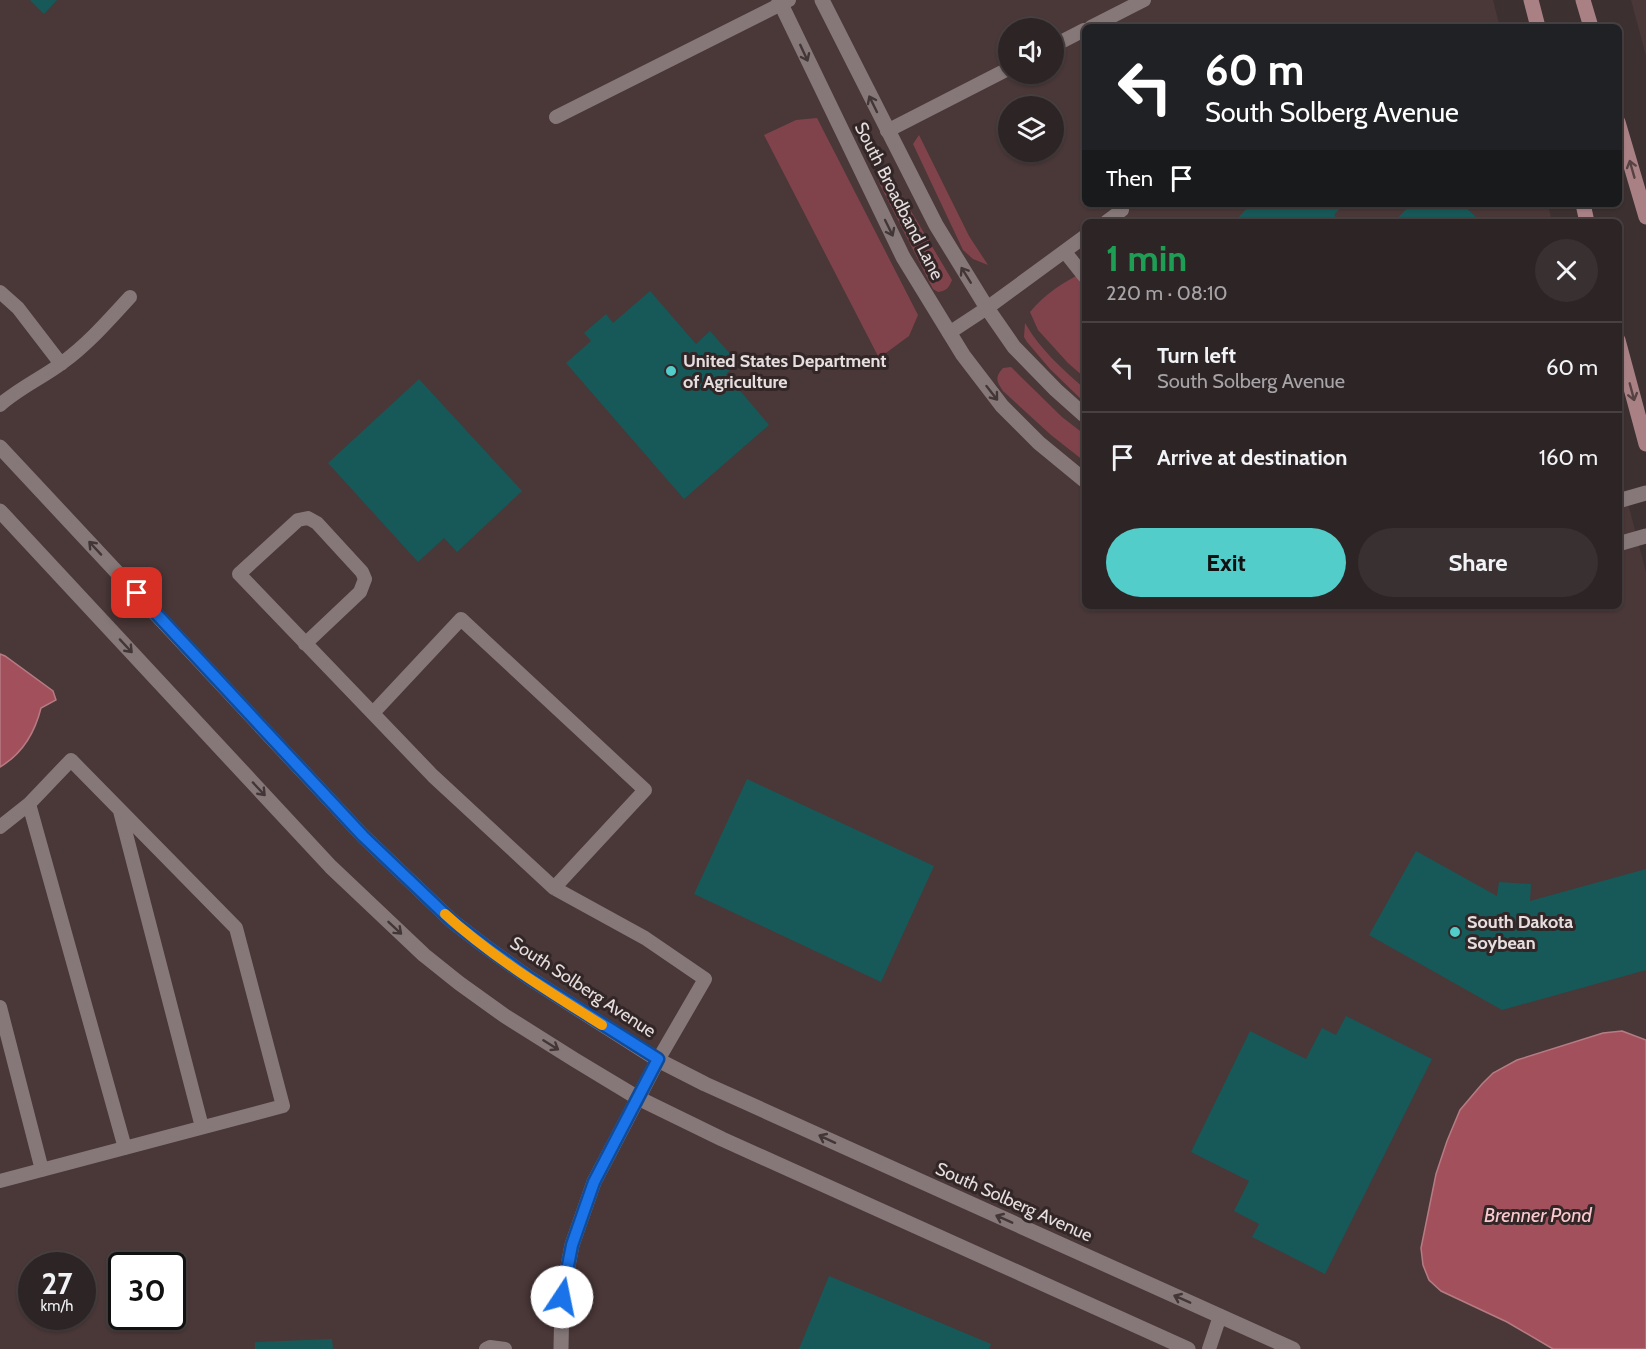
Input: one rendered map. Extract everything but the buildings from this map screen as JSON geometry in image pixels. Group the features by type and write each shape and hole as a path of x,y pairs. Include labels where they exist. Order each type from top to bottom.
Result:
{"main road":[{"path":"1531,0 1537,24"},
{"path":"1583,0 1590,24"},
{"path":"1622,136 1646,217"},
{"path":"1622,355 1646,444"}],"street":[{"name":"South Broadband Lane","path":"822,0 936,225 987,308 1014,347 1082,413"},
{"name":"South Broadband Lane","path":"783,1 903,257 963,356 1002,406 1039,442 1082,478"},
{"name":"South Solberg Avenue","path":"0,447 355,827 452,921 522,973 658,1059 705,1084 1293,1349"},
{"path":"1622,500 1646,494"},
{"path":"0,511 331,867 424,955 459,983 506,1016 638,1098 722,1139 1188,1349"},
{"path":"1622,543 1646,536"},
{"path":"561,1349 562,1297 572,1245 594,1182 658,1059"}],"lane":[{"path":"1097,24 1144,0"},
{"path":"556,117 783,1"},
{"path":"1064,40 1082,31"},
{"path":"887,131 998,74"},
{"path":"1110,219 1122,210"},
{"path":"949,333 1082,239"},
{"path":"1065,252 1082,273"},
{"path":"0,292 18,308 61,364"},
{"path":"0,405 12,393 61,364 90,341 130,297"},
{"path":"305,644 360,592 365,579 362,572 317,523 308,518 298,520 239,574 305,644 373,713 432,776 554,888 645,938 705,979 658,1059"},
{"path":"373,713 461,619 645,790 554,888"},
{"path":"0,827 29,804 71,760 236,928 283,1106 0,1181"},
{"path":"29,804 125,1148"},
{"path":"119,809 202,1127"},
{"path":"0,1007 42,1170"},
{"path":"1209,1349 1220,1317"},
{"path":"486,1349 490,1347 505,1349"}],"shaded area":[{"path":"0,0 1493,0 1499,24 1082,24 1082,207 1549,207 1551,219 1082,219 1082,609 1622,609 1622,480 1646,572 1646,1349 0,1349"},
{"path":"1631,0 1646,0 1646,56"},
{"path":"817,118 918,315 909,336 879,358 764,135 796,120"},
{"path":"919,135 969,236 988,265 973,259 963,250 913,144"},
{"path":"884,172 889,174 952,280 945,290 938,292 933,289 879,183 878,176"},
{"path":"1082,273 1082,375 1038,330 1030,312 1042,299"},
{"path":"1025,323 1044,350 1082,386 1082,400 1050,369 1024,337"},
{"path":"1011,367 1062,417 1082,432 1082,459 1051,435 1003,391 998,377 1003,368"}],"water":[{"path":"0,654 53,691 56,700 41,708 26,742 15,756 0,767"},
{"name":"Brenner Pond","path":"1622,1031 1646,1040 1646,1349 1553,1349 1507,1322 1441,1291 1429,1280 1423,1265 1421,1248 1436,1174 1460,1110 1493,1073 1517,1060 1603,1033"}],"slow traffic":[{"path":"445,914 531,979 602,1025"}],"place":[{"name":"United States Department of Agriculture","path":"671,371"},
{"name":"South Dakota Soybean","path":"1455,932"}],"route":[{"path":"137,593 363,836 452,921 531,979 658,1059 594,1182 572,1245 562,1297"}]}
